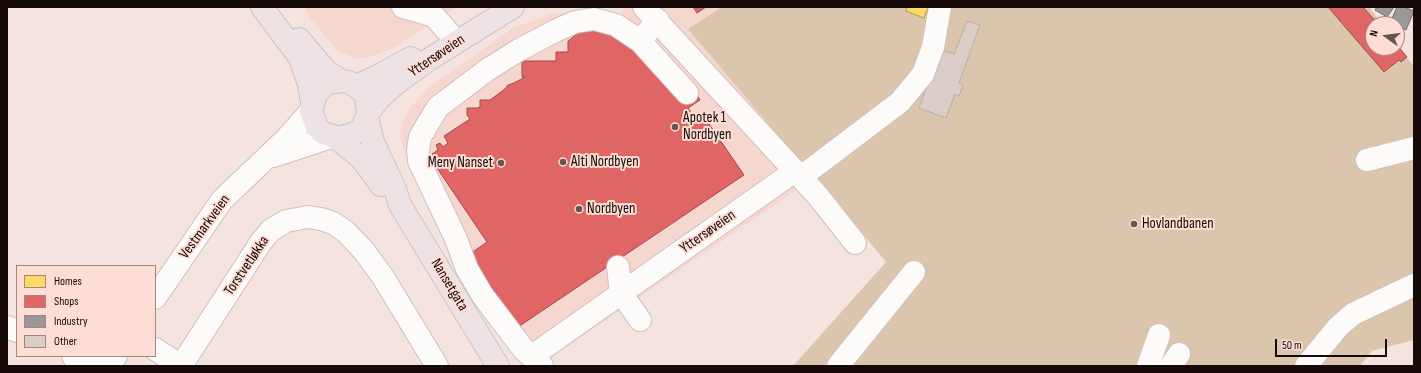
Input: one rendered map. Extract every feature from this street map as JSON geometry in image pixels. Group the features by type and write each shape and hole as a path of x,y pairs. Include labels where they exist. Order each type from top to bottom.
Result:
{"main road":[{"path":"262,7 300,58 309,84 311,106 317,127 333,138 348,137 355,133 362,128 368,115 366,97 349,83 327,72 313,57 276,7"},
{"name":"Yttersøveien","path":"349,83 403,63 490,7"},
{"name":"Yttersøveien","path":"368,115 378,100 396,84 428,60 513,7"},
{"path":"311,106 316,94 328,83 349,83"},
{"name":"Nansetgata","path":"368,115 375,149 395,189 400,205 498,366"},
{"name":"Nansetgata","path":"333,138 361,158 387,193 400,205"}],"street":[{"path":"403,7 434,16 449,33"},
{"path":"628,7 651,13 818,196 856,243"},
{"name":"Yttersøveien","path":"537,361 621,293 798,174 900,102 923,74 934,47 940,7"},
{"path":"640,41 651,13"},
{"path":"537,361 524,350 483,296 467,269 456,239 418,161 420,137 438,107 487,70 519,50 575,22 594,19 616,25 640,41 686,93"},
{"name":"Vestmarkveien","path":"156,297 222,200 262,160 285,140 311,106"},
{"name":"Vestmarkveien","path":"262,160 333,138"},
{"path":"1367,160 1414,148"},
{"name":"Torstvetløkka","path":"156,350 181,366 261,242 271,230 286,221 308,217 334,223 346,232 364,251 383,277 437,366"},
{"path":"618,267 621,293 640,320"},
{"path":"838,366 914,272"},
{"path":"1306,366 1338,327 1353,314 1414,285"},
{"path":"1148,366 1159,335"},
{"path":"75,357 96,366"},
{"path":"109,366 115,357"}],"shaded area":[{"path":"305,7 457,7 393,48 369,57 355,59 336,49 310,18"},
{"path":"624,7 722,7 689,29 814,178 539,366 522,366 402,145 400,136 402,123 410,108 428,88 513,28 548,15 568,12 620,15"},
{"name":"Hovlandbanen","path":"722,7 1369,7 1376,16 1365,16 1365,56 1405,55 1414,67 1414,340 1372,351 1360,366 793,366 886,262 824,186 814,178 688,29"}],"building: Homes":[{"path":"907,7 928,7 924,18 906,11"}],"building: Shops":[{"path":"693,7 706,7 697,13"},
{"path":"1328,7 1363,7 1371,16 1365,16 1365,50"},
{"name":"Nordbyen","path":"586,27 607,32 642,52 695,92 700,100 688,108 698,123 705,118 744,175 518,327 470,254 487,242 437,168 439,166 432,154 438,150 436,145 440,143 443,147 448,143 444,136 470,119 467,115 467,108 480,107 480,100 490,100 508,85 525,77 522,77 522,61 556,61 556,52 568,52 568,41"},
{"path":"1405,55 1407,57 1401,62 1399,60 1384,72 1370,56 1405,56"}],"building: Industry":[{"path":"1377,7 1394,7 1388,16 1375,10"},
{"path":"1397,7 1404,7 1414,11 1406,30 1405,16 1393,16"}],"building: Other":[{"path":"967,21 980,25 959,83 963,85 959,96 955,94 946,118 919,108 940,49 954,54"}],"place":[{"name":"Apotek 1 Nordbyen","path":"675,127"},
{"name":"Alti Nordbyen","path":"563,162"},
{"name":"Meny Nanset","path":"501,163"},
{"name":"Nordbyen","path":"579,209"},
{"name":"Hovlandbanen","path":"1134,224"}]}
